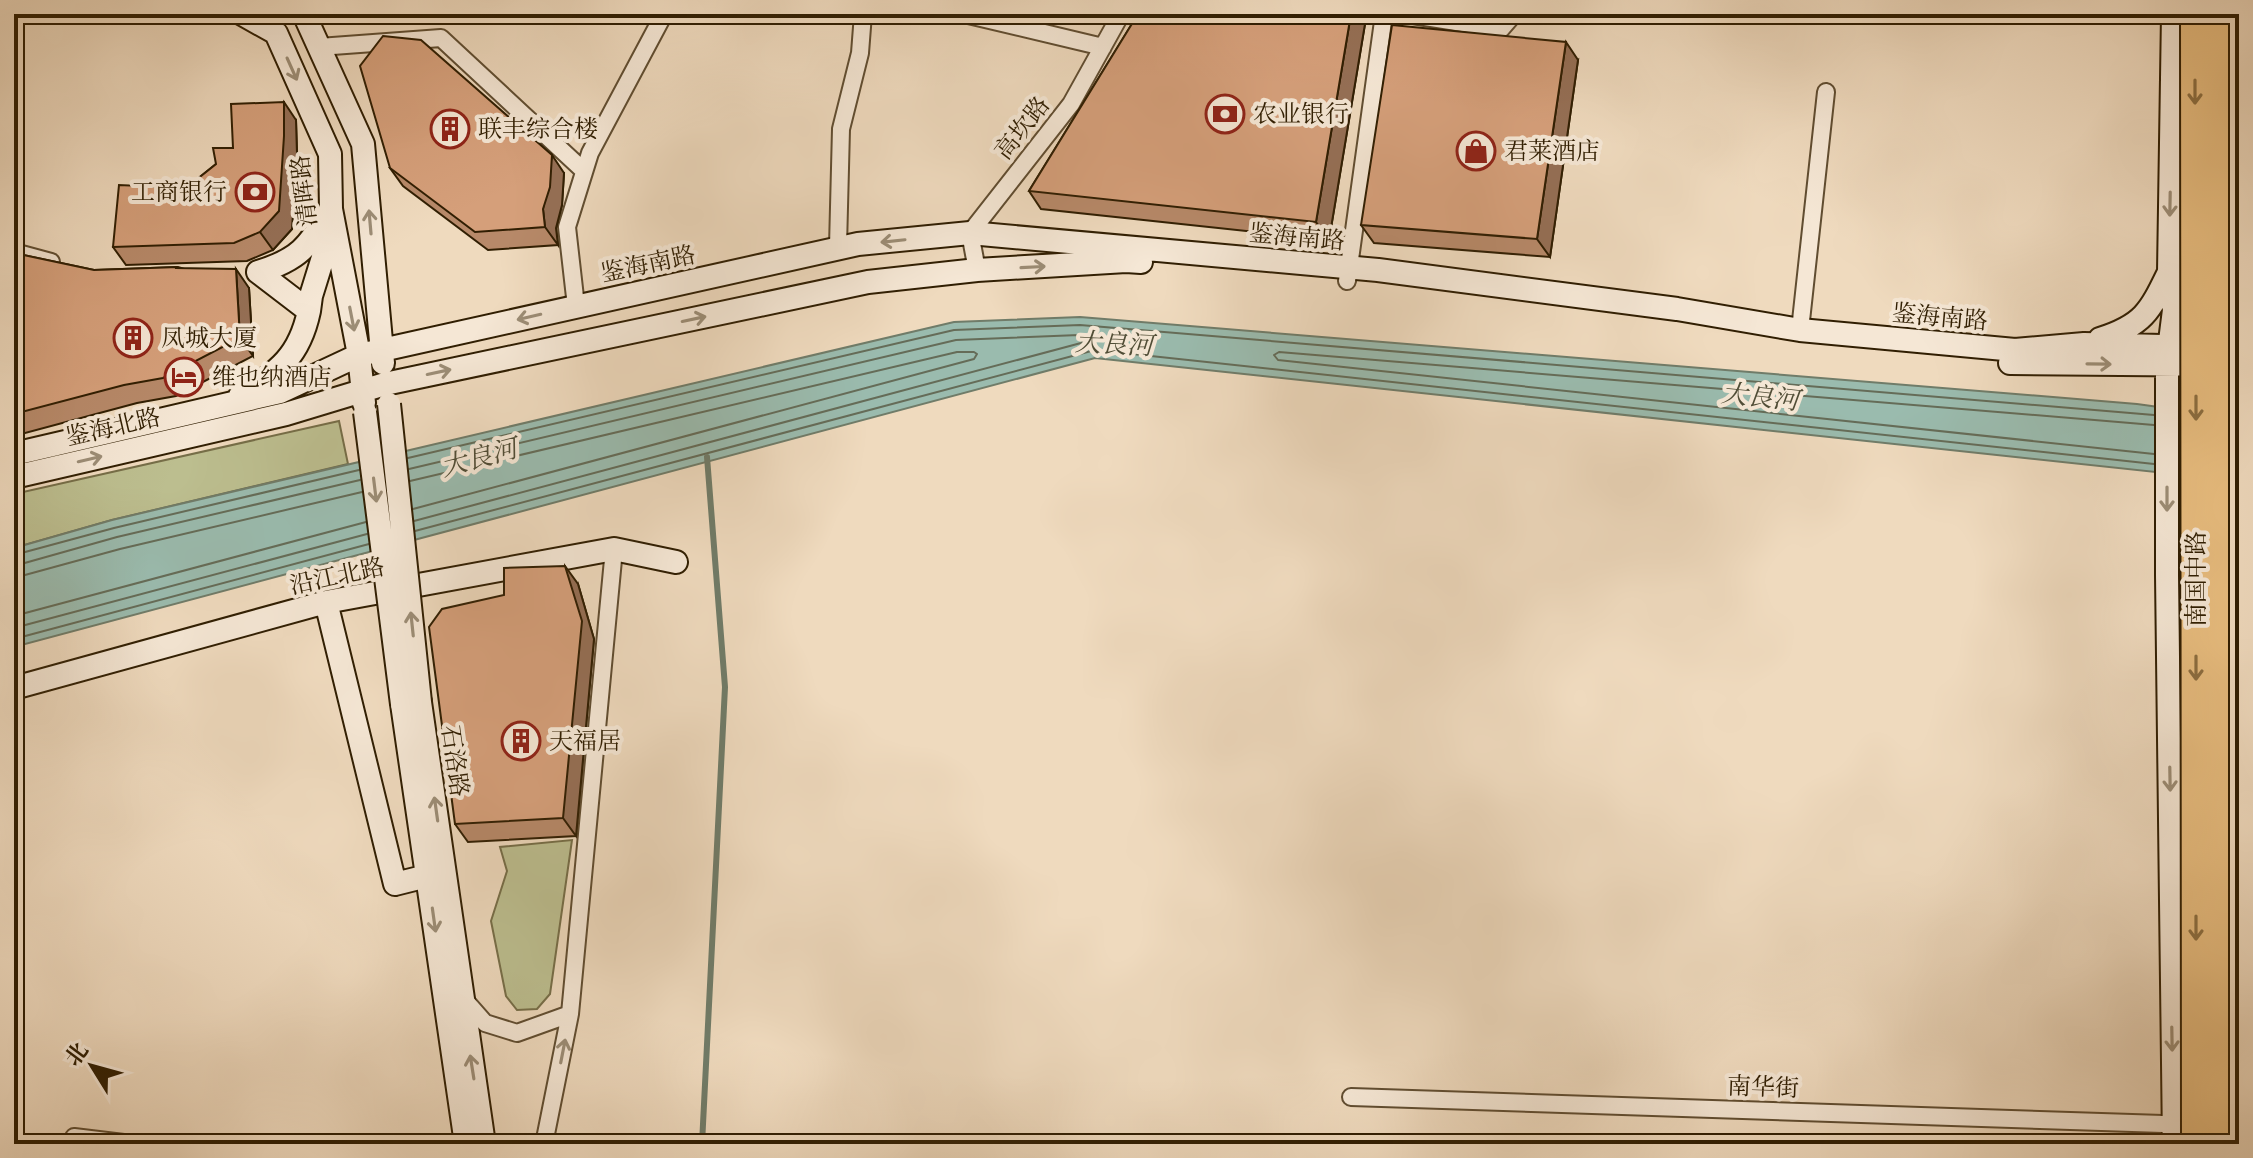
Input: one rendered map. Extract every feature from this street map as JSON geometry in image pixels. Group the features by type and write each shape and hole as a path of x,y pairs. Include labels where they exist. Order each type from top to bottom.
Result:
{"highway":[{"name":"南国中路","path":"2195,14 2196,1144"},
{"name":"南国中路","path":"2218,14 2221,1144"}],"main road":[{"name":"清晖路","path":"242,14 276,33 330,154 332,216 359,355 376,398"},
{"path":"304,14 363,144 382,350 376,398"},
{"name":"南国中路","path":"2173,14 2169,272 2174,310 2168,355 2167,589 2174,1135"},
{"path":"2238,14 2239,70"},
{"path":"309,311 250,273 281,265 299,254 332,216"},
{"path":"229,404 277,372 303,338 332,216"},
{"name":"鉴海南路","path":"359,355 858,244 970,233 1677,309 1800,330 2015,350 2084,344 2239,365"},
{"name":"鉴海南路","path":"376,398 868,282 977,270 1126,261 1347,274 1674,322 1799,344 2014,363 2239,348"},
{"path":"2084,344 2130,327 2150,310 2169,272"},
{"name":"鉴海北路","path":"14,454 280,392 359,355"},
{"name":"鉴海北路","path":"14,477 286,414 376,398"},
{"name":"石洛路","path":"376,398 411,703 427,876 466,1144"},
{"path":"2167,589 2177,544 2204,527 2230,538 2239,554"},
{"name":"沿江北路","path":"14,688 326,602 614,549 676,562"},
{"path":"326,602 395,884 427,876"},
{"name":"石洛路","path":"411,703 462,996 484,1144"}],"street":[{"path":"576,306 567,227 590,153 664,14"},
{"path":"838,246 841,129 860,53 863,14"},
{"path":"964,14 1103,47"},
{"name":"高坎路","path":"970,233 1071,104 1121,14"},
{"path":"1347,274 1384,14"},
{"path":"1406,14 1501,29 1514,14"},
{"path":"319,47 441,38 584,171"},
{"path":"1800,330 1826,92"},
{"path":"970,233 977,270"},
{"path":"14,252 67,266"},
{"path":"544,1144 570,1014 614,549"},
{"path":"462,996 485,1023 517,1033 570,1014"},
{"name":"南华街","path":"1351,1097 2163,1124 2174,1135"},
{"path":"74,1137 132,1144"}],"green space":[{"path":"339,421 348,464 112,520 14,548 14,494"},
{"path":"572,840 550,994 537,1009 517,1010 506,996 491,921 507,871 500,847"}],"water":[{"name":"大良河","path":"1080,317 2137,404 2239,418 2239,481 1095,358 14,647 14,548 112,520 954,322"}],"building":[{"name":"农业银行","path":"1138,14 1351,14 1316,222 1029,191"},
{"name":"君莱酒店","path":"1392,25 1566,42 1537,239 1361,225"},
{"name":"联丰综合楼","path":"383,36 421,40 552,155 550,187 543,209 545,227 475,232 390,168 360,66"},
{"name":"工商银行","path":"284,102 279,211 260,232 234,243 113,247 119,185 186,188 216,164 213,148 233,148 231,104"},
{"name":"凤城大厦","path":"14,253 94,270 178,267 175,268 236,269 240,338 163,378 14,414"},
{"name":"天福居","path":"565,566 582,621 563,818 455,824 429,627 442,609 504,595 504,568"}],"waterway":[{"path":"702,1144 725,687 707,457"}],"place":[{"name":"农业银行","path":"1225,114"},
{"name":"联丰综合楼","path":"450,129"},
{"name":"君莱酒店","path":"1476,151"},
{"name":"工商银行","path":"255,192"},
{"name":"凤城大厦","path":"133,338"},
{"name":"维也纳酒店","path":"184,377"},
{"name":"天福居","path":"521,741"}]}
